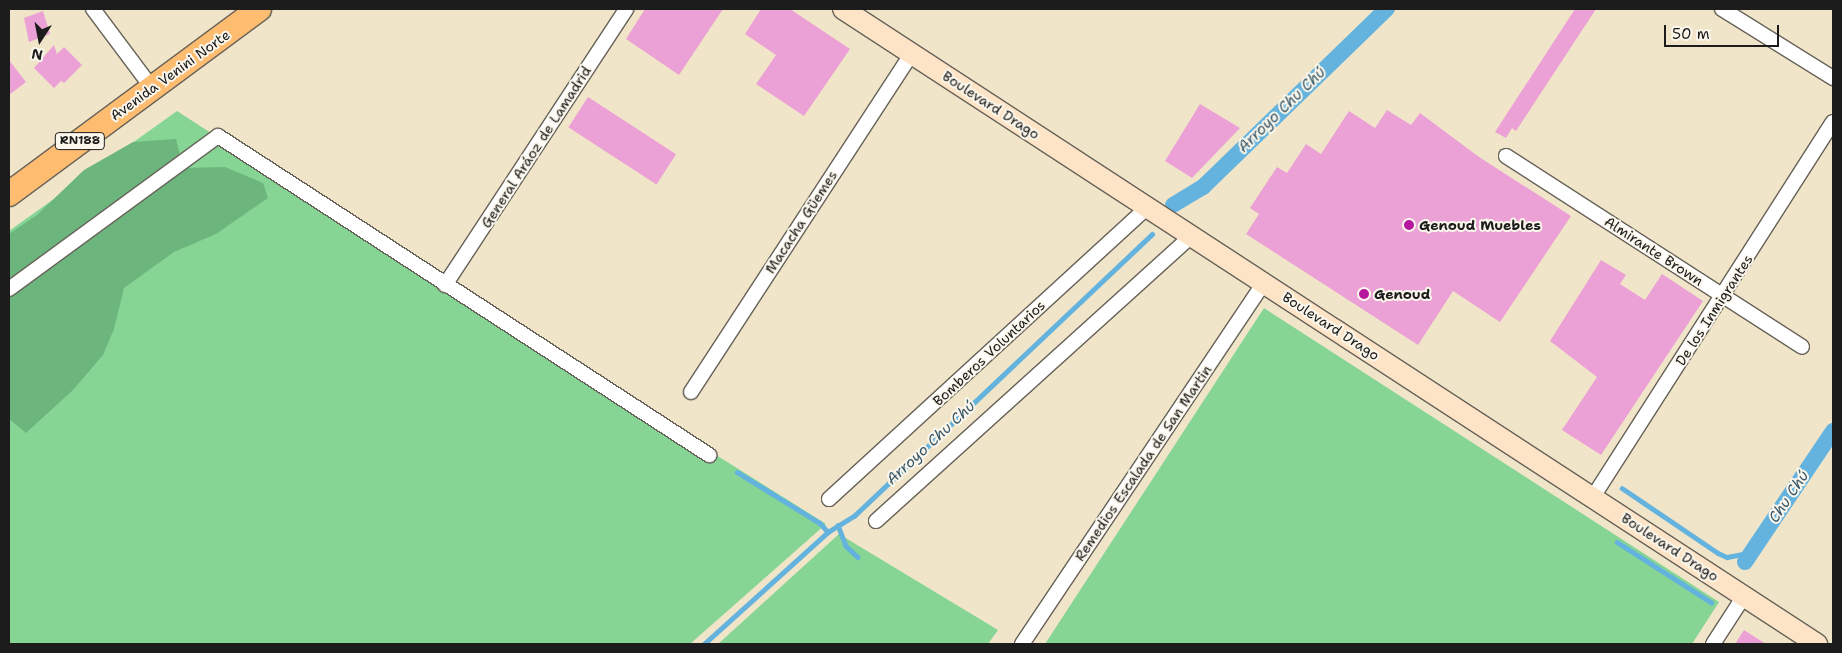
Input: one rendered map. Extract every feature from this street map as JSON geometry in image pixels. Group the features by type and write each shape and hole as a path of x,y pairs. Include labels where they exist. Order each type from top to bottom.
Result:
{"highway":[{"name":"Avenida Venini Norte","path":"9,194 259,9"}],"main road":[{"name":"Boulevard Drago","path":"843,9 1817,644"}],"street":[{"path":"93,9 152,88"},
{"name":"General Aráoz de Lamadrid","path":"445,285 626,9"},
{"path":"1722,9 1833,78"},
{"name":"Macacha Güemes","path":"691,392 912,53"},
{"name":"De los Inmigrantes","path":"1593,497 1833,122"},
{"path":"9,289 218,136 445,285 709,454"},
{"name":"Almirante Brown","path":"1506,156 1802,347"},
{"name":"Bomberos Voluntarios","path":"829,499 1150,208"},
{"path":"876,521 1185,232"},
{"name":"Remedios Escalada de San Martin","path":"1022,644 1264,282"},
{"path":"1713,644 1744,596"}],"green space":[{"path":"177,111 445,285 826,524 690,644 9,644 9,231"},
{"path":"176,139 183,168 225,167 263,183 268,198 216,234 174,252 124,288 114,329 103,355 73,390 26,433 9,419 9,234 37,215 84,170 133,142"},
{"path":"1264,308 1719,602 1692,644 1045,644"},
{"path":"839,534 998,630 988,644 718,644"}],"building":[{"path":"645,9 723,9 679,75 626,39"},
{"path":"761,9 790,9 850,49 804,116 756,84 776,55 745,34"},
{"path":"1575,9 1596,9 1516,131 1512,128 1506,138 1495,132"},
{"path":"43,11 50,34 29,42 24,18"},
{"path":"54,45 57,54 64,47 82,65 64,83 61,81 54,88 34,68"},
{"path":"9,60 26,82 9,95"},
{"path":"588,97 676,154 656,184 568,127"},
{"path":"1200,104 1240,128 1192,178 1165,161"},
{"name":"Genoud Muebles","path":"1387,110 1411,125 1420,113 1479,157 1571,216 1500,322 1453,291 1418,345 1246,234 1259,214 1250,208 1277,167 1287,173 1306,144 1321,154 1349,111 1375,128"},
{"path":"1601,260 1626,275 1620,284 1645,300 1662,274 1703,301 1601,455 1562,430 1597,377 1550,341"},
{"path":"1744,630 1766,644 1735,644"}],"waterway":[{"name":"Arroyo Chu Chú","path":"1173,205 1203,187 1387,9"},
{"name":"Arroyo Chu Chú","path":"704,644 828,532 854,516 1152,234"},
{"name":"Chu Chú","path":"1745,562 1833,431"},
{"path":"737,472 820,523 828,532"},
{"path":"1622,488 1718,553 1727,557 1752,552"},
{"path":"838,525 846,546 858,557"},
{"path":"1617,542 1711,602"}],"place":[{"name":"Genoud Muebles","path":"1409,225"},
{"name":"Genoud","path":"1364,294"}]}
